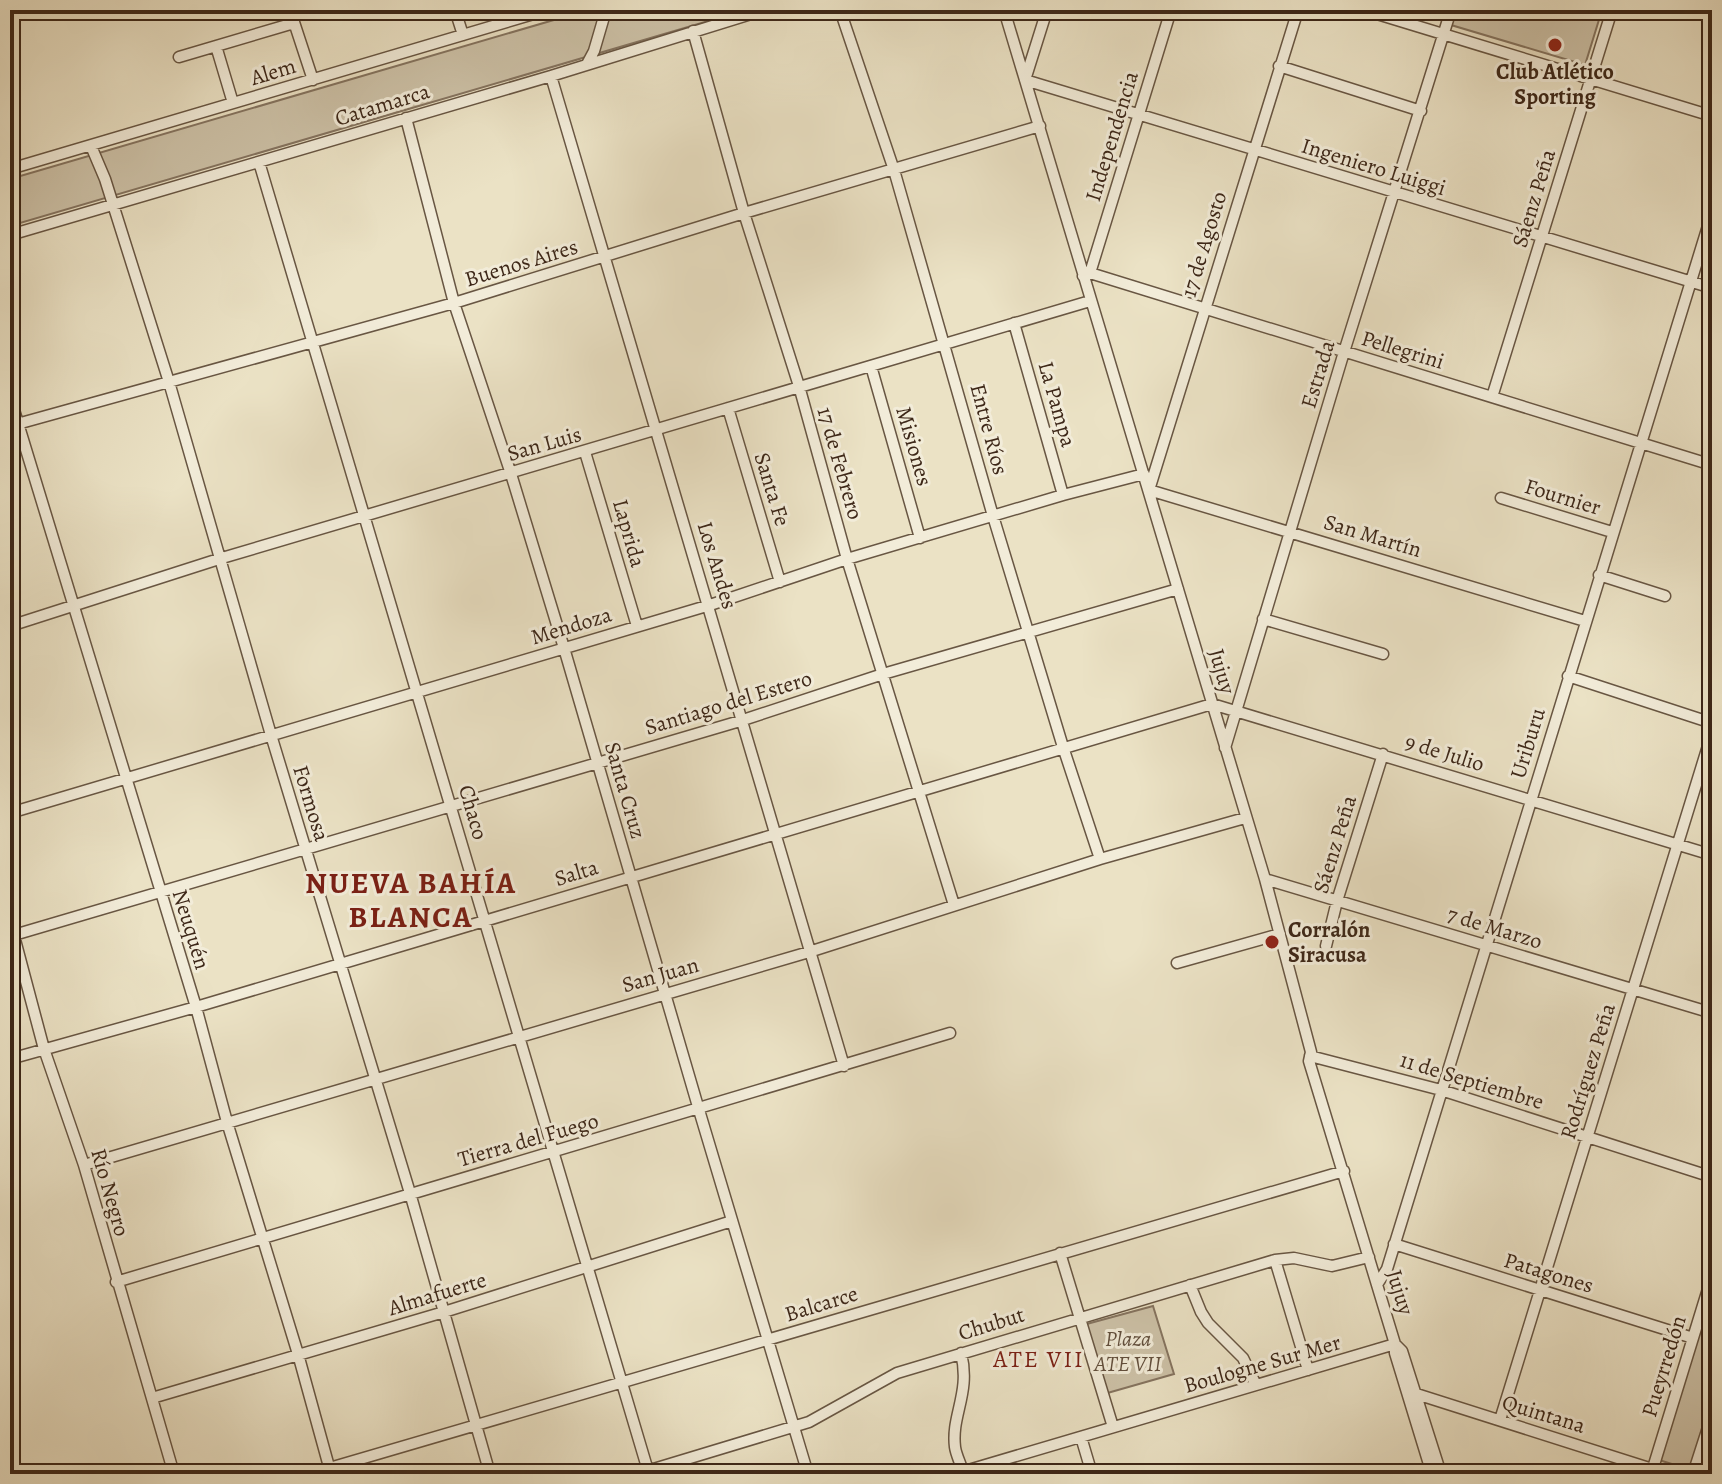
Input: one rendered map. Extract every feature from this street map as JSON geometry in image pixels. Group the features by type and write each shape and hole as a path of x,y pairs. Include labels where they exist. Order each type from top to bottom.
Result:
{"street":[{"path":"290,10 313,80"},
{"path":"455,10 463,35"},
{"name":"Alem","path":"10,169 547,10"},
{"path":"587,64 606,10"},
{"name":"Catamarca","path":"10,235 764,10"},
{"name":"Entre Ríos","path":"840,10 894,170 993,516 1100,859"},
{"name":"Jujuy","path":"1004,10 1087,275 1090,301 1265,879 1311,1052 1309,1061 1378,1283 1395,1353 1412,1392"},
{"path":"1025,80 1047,10"},
{"name":"Independencia","path":"1087,275 1171,10"},
{"name":"17 de Agosto","path":"1149,490 1252,150 1298,10"},
{"path":"1364,10 1712,116"},
{"name":"Estrada","path":"1225,750 1344,352 1451,10"},
{"name":"Sáenz Peña","path":"1492,397 1612,10"},
{"path":"179,57 294,23"},
{"name":"17 de Febrero","path":"693,31 847,559 954,905"},
{"path":"216,46 233,103"},
{"path":"1279,66 1421,111"},
{"name":"Los Andes","path":"551,76 844,1066"},
{"name":"Ingeniero Luiggi","path":"1025,80 1712,288"},
{"name":"Santa Cruz","path":"406,118 454,303 564,648 808,1474"},
{"name":"Buenos Aires","path":"14,425 454,303 1040,126"},
{"name":"Formosa","path":"91,146 104,174 222,558 271,735 410,1193 490,1474"},
{"name":"Chaco","path":"259,162 554,1152 645,1473"},
{"name":"Uriburu","path":"1378,1283 1387,1269 1712,213"},
{"name":"Pellegrini","path":"1087,275 1712,465"},
{"name":"San Luis","path":"10,626 222,558 1090,301"},
{"name":"La Pampa","path":"1014,323 1063,495"},
{"name":"Misiones","path":"871,366 920,538"},
{"name":"Neuquén","path":"10,397 14,425 74,606 196,1007 330,1471"},
{"name":"Santa Fe","path":"728,408 780,582"},
{"name":"Laprida","path":"585,452 637,626"},
{"name":"Mendoza","path":"10,813 710,605 847,559 1144,474"},
{"name":"San Martín","path":"1149,490 1585,621"},
{"name":"Fournier","path":"1501,498 1612,532"},
{"path":"1599,575 1665,596"},
{"name":"Santiago del Estero","path":"14,935 740,721 883,674 1178,589"},
{"path":"1263,619 1383,654"},
{"path":"1568,676 1712,723"},
{"name":"9 de Julio","path":"1212,704 1712,855"},
{"name":"Salta","path":"10,1059 196,1007 1212,704"},
{"name":"Rodríguez Peña","path":"1500,1420 1712,733"},
{"name":"Sáenz Peña","path":"1326,946 1383,754"},
{"name":"San Juan","path":"84,1165 809,952 1100,859 1245,818"},
{"name":"7 de Marzo","path":"1265,879 1712,1013"},
{"name":"Río Negro","path":"10,921 44,1049 84,1165 174,1474"},
{"path":"1177,963 1280,934"},
{"name":"Tierra del Fuego","path":"116,1282 950,1033"},
{"name":"11 de Septiembre","path":"1310,1056 1441,1090 1712,1177"},
{"name":"Balcarce","path":"309,1474 330,1471 474,1425 1344,1171"},
{"name":"Almafuerte","path":"152,1398 444,1312 732,1221"},
{"name":"Patagones","path":"1394,1244 1693,1338"},
{"path":"1060,1253 1113,1427"},
{"name":"Chubut","path":"645,1473 821,1417 897,1373 1080,1316 1275,1260 1294,1258 1326,1266 1369,1257"},
{"path":"1275,1260 1308,1370"},
{"name":"Pueyrredón","path":"1653,1468 1712,1276"},
{"path":"1190,1285 1208,1323 1243,1358 1256,1385"},
{"name":"Boulogne Sur Mer","path":"959,1473 1395,1344"},
{"path":"959,1473 955,1434 966,1386 961,1353"},
{"path":"1412,1392 1432,1474"},
{"path":"1412,1392 1441,1474"},
{"name":"Quintana","path":"1412,1392 1668,1474"},
{"path":"1693,1474 1712,1415"},
{"path":"1081,1437 1092,1474"}],"green space":[{"path":"588,10 746,10 10,226 10,179"},
{"name":"Club Atlético Sporting","path":"1456,10 1602,10 1585,65 1451,25"},
{"path":"1712,1291 1712,1474 1704,1474 1659,1460"},
{"name":"Plaza ATE VII","path":"1153,1306 1174,1374 1104,1394 1083,1325"}],"place":[{"name":"Club Atlético Sporting","path":"1555,45"},
{"name":"Corralón Siracusa","path":"1272,942"}],"district":[{"name":"NUEVA BAHÍA BLANCA","path":"411,900"},
{"name":"ATE VII","path":"1039,1359"}]}
